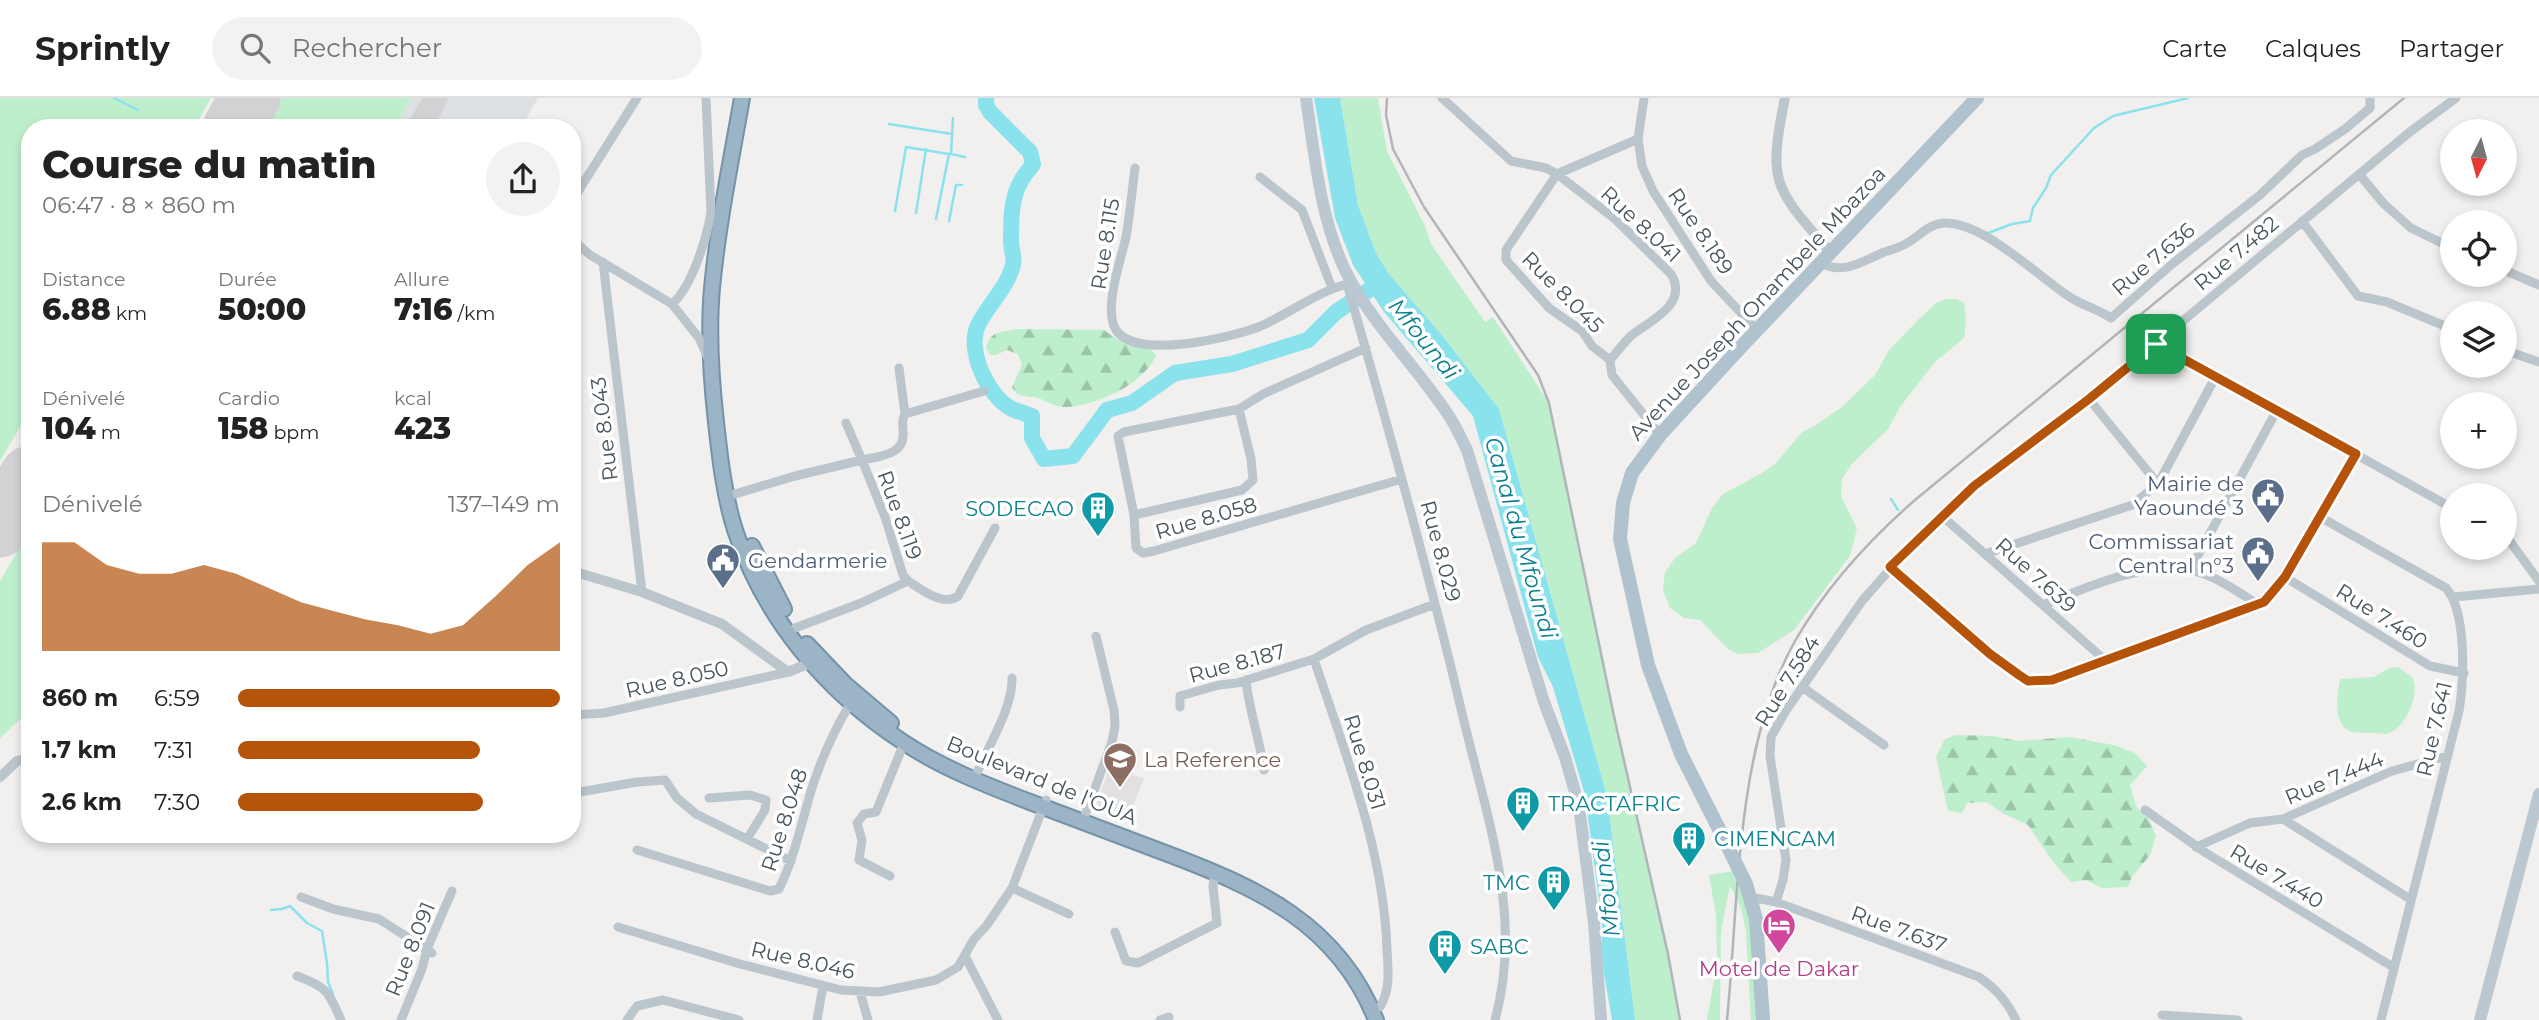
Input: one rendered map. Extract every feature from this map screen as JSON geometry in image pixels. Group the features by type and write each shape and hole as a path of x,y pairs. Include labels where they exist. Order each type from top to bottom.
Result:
{"highway":[{"name":"Boulevard de l'OUA","path":"742,98 712,288 710,363 723,475 735,529 763,594 810,663 850,704 904,743 980,782 1045,803 1262,893 1287,909 1321,937 1381,1016"},
{"path":"751,98 720,289 719,362 726,443 743,526 795,628 817,656 845,684 915,740 977,773 1045,803 1200,857 1292,902 1319,924 1343,949 1359,970 1381,1016"}],"main road":[{"name":"Rue 8.029","path":"1306,98 1323,202 1331,234 1348,280"},
{"name":"Avenue Joseph Onambele Mbazoa","path":"1763,1020 1757,927 1749,891 1681,754 1648,665 1619,539 1623,503 1632,473 1660,435 1973,100"},
{"path":"1348,280 1447,413 1467,450 1544,702 1579,806 1594,923 1596,982 1601,1020"},
{"path":"2480,1020 2539,794"}],"street":[{"path":"581,187 637,98"},
{"path":"672,304 679,298 688,279 709,225 711,212 706,98"},
{"path":"1442,98 1511,161 1546,168 1557,174 1638,139"},
{"name":"Rue 8.189","path":"1644,98 1638,139 1642,166 1653,191 1711,281 1757,330"},
{"path":"1785,98 1776,143 1775,172 1789,203 1826,258"},
{"name":"Rue 7.636","path":"1826,258 1828,267 1846,269 1904,245 1929,227 1942,223 1954,224 1981,235 2019,258 2075,300 2098,309 2111,318 2171,265 2260,195 2302,155 2315,149 2370,108 2370,98"},
{"name":"Rue 7.482","path":"1942,516 1974,486 2089,399 2411,131 2456,98"},
{"name":"Rue 8.115","path":"1135,168 1126,238 1114,284 1114,326 1120,335 1141,344 1169,346 1223,338 1259,326 1348,280"},
{"name":"Rue 8.045","path":"1557,174 1506,250 1506,260 1549,308 1582,331 1592,346 1610,360"},
{"name":"Rue 8.041","path":"1557,174 1615,219 1676,282 1677,295 1669,306 1654,322 1630,337 1610,360"},
{"path":"2359,174 2384,204 2411,229 2440,242"},
{"path":"1260,177 1302,210 1332,288"},
{"path":"2302,221 2358,296 2387,302 2440,324"},
{"path":"581,248 672,304 699,338 710,363"},
{"name":"Rue 8.043","path":"603,262 642,592"},
{"path":"2517,276 2539,285"},
{"name":"Rue 8.029","path":"1348,280 1435,604 1492,835 1504,899 1506,971 1495,1020"},
{"path":"2156,344 2440,501"},
{"path":"1134,515 1118,436 1124,432 1239,409 1263,394 1366,348"},
{"path":"2517,354 2539,362"},
{"path":"1610,360 1612,374 1660,435"},
{"path":"846,423 862,460 897,451 903,443 902,418 905,414 899,368"},
{"path":"1985,554 2132,505 2158,484 2216,376"},
{"path":"905,414 984,391"},
{"path":"2089,399 2158,484"},
{"name":"Rue 8.058","path":"1239,409 1251,458 1253,480 1242,490 1134,515 1136,548 1143,553 1402,479"},
{"path":"2190,570 2277,410"},
{"path":"1890,567 1990,654 2028,681 2052,680 2264,602 2285,577 2356,454"},
{"name":"Rue 8.119","path":"735,494 862,460 908,581"},
{"name":"Rue 7.639","path":"1942,516 2106,661"},
{"name":"Rue 7.584","path":"1776,902 1786,860 1769,745 1785,712 1842,627 1890,567 1942,516"},
{"path":"2320,517 2446,589 2454,597 2539,589"},
{"path":"795,628 908,581 945,601 953,600 995,528"},
{"path":"2517,551 2539,581"},
{"path":"2043,605 2101,582 2164,569 2190,570 2230,587 2259,605"},
{"path":"581,574 642,592 722,624 788,672 810,663"},
{"name":"Rue 7.460","path":"2285,577 2430,666 2464,673"},
{"name":"Rue 7.641","path":"2381,1020 2459,711 2464,660 2454,597"},
{"path":"1314,660 1366,630 1435,604"},
{"path":"1085,815 1112,742 1115,726 1114,710 1096,636"},
{"name":"Rue 8.187","path":"1180,708 1180,696 1314,660"},
{"name":"Rue 8.031","path":"1314,660 1364,817 1381,881 1388,978 1387,996 1381,1016"},
{"name":"Rue 8.050","path":"581,714 604,713 788,672"},
{"path":"977,773 1007,706 1012,678"},
{"path":"1246,680 1264,770"},
{"path":"1802,687 1884,745"},
{"name":"Rue 8.048","path":"637,850 770,891 779,889 791,861 828,744 850,704"},
{"path":"890,876 859,860 862,840 857,823 864,814 876,812 904,743"},
{"name":"Rue 7.444","path":"2196,847 2250,823 2283,820 2392,771 2447,756"},
{"path":"0,778 21,760"},
{"path":"581,792 665,780 677,798 696,814 791,861"},
{"path":"709,797 750,795 766,800 765,810 747,838"},
{"name":"Rue 8.046","path":"618,927 823,986 860,992 908,988 936,980 958,967 974,939 987,925 1012,887 1045,803"},
{"name":"Rue 7.440","path":"2145,810 2196,847 2393,967"},
{"path":"2283,820 2410,899"},
{"path":"1115,932 1126,961 1139,963 1217,923 1213,886 1215,872"},
{"path":"1012,887 1069,914"},
{"name":"Rue 8.091","path":"401,1020 452,891"},
{"name":"Rue 7.637","path":"1749,891 1979,976 2008,1003 2016,1020"},
{"path":"301,897 333,909 379,919 430,951"},
{"path":"965,956 998,1020"},
{"path":"297,976 315,983 329,993 341,1020"},
{"path":"817,1020 823,986"},
{"path":"860,992 868,1020"},
{"path":"627,1020 637,1006 663,1000 739,1020"},
{"path":"2162,1015 2238,1020"}],"shaded area":[{"path":"411,98 538,98 526,119 400,119"},
{"name":"La Reference","path":"1109,769 1144,778 1128,818 1096,805"}],"green space":[{"path":"0,98 211,98 199,119 21,119 21,425 0,461"},
{"path":"281,98 411,98 400,119 268,119"},
{"path":"1340,98 1378,98 1387,151 1425,226 1431,244 1485,322 1493,317 1549,403 1680,1020 1635,1020 1607,796 1499,409 1441,334 1389,274 1376,253 1358,205"},
{"path":"1957,299 1964,303 1964,338 1935,362 1900,407 1888,429 1851,465 1842,479 1841,496 1857,528 1850,556 1794,630 1758,653 1737,654 1729,650 1700,620 1684,618 1670,608 1663,590 1665,572 1675,558 1696,543 1712,508 1723,494 1776,463 1802,432 1842,407 1875,375 1889,350 1936,303"},
{"path":"1018,329 1104,330 1120,341 1150,348 1156,355 1141,375 1117,392 1089,403 1060,407 1038,398 1017,394 1012,387 1022,365 1018,354 1007,350 990,355 986,348 994,335"},
{"path":"21,545 21,718 0,738 0,581"},
{"path":"2398,667 2412,677 2415,690 2409,712 2400,725 2393,732 2385,734 2346,729 2337,710 2340,679 2374,677 2389,668"},
{"path":"1955,735 1993,736 2018,741 2069,737 2114,745 2135,753 2147,766 2130,785 2136,806 2150,821 2156,836 2150,855 2132,877 2128,887 2102,888 2086,880 2071,882 2053,862 2028,825 1986,802 1967,803 1962,813 1948,811 1936,757 1945,739"},
{"path":"1739,870 1746,884 1763,1020 1751,1020 1746,932 1741,908 1730,886 1721,932 1720,1020 1707,1020 1717,962 1716,915 1709,875"}],"water":[{"name":"Canal du Mfoundi","path":"1314,98 1340,98 1358,205 1376,253 1389,274 1441,334 1499,409 1607,796 1635,1020 1612,1020 1601,956 1602,923 1585,795 1553,687 1538,657 1473,416 1384,312 1353,265 1335,218"}],"waterway":[{"path":"114,98 138,110"},
{"name":"Mfoundi","path":"986,98 990,112 1030,152 1033,164 1021,181 1013,202 1013,265 978,325 975,347 982,372 995,394 1012,409 1032,416 1032,438 1044,459 1073,456 1107,410 1132,403 1175,373 1232,364 1308,340 1336,312 1378,284 1384,291"},
{"path":"1988,233 2030,221 2033,208 2051,175 2094,128 2113,116 2188,98"},
{"path":"953,118 951,154 965,157"},
{"path":"889,124 952,134"},
{"path":"895,211 906,147 949,154 936,219"},
{"path":"916,213 926,149"},
{"path":"949,221 956,185 962,185"},
{"path":"1891,499 1898,510"},
{"path":"271,910 290,906 307,923 322,931 327,963"},
{"path":"327,963 328,982 333,994"}],"taxiway":[{"path":"424,119 436,98"}],"runway":[{"path":"238,119 250,98"},
{"path":"0,527 21,491"}],"railway":[{"path":"1387,98 1386,115 1393,149 1424,207 1538,375 1549,403 1680,1020"},
{"path":"1727,1020 1738,876 1750,776 1775,683 1795,641 1820,602 1865,548 1915,500 2404,98"}],"place":[{"name":"Mairie de Yaoundé 3","path":"2268,525"},
{"name":"SODECAO","path":"1098,538"},
{"name":"Commissariat Central n°3","path":"2258,583"},
{"name":"Gendarmerie","path":"723,590"},
{"name":"La Reference","path":"1120,789"},
{"name":"TRACTAFRIC","path":"1523,833"},
{"name":"CIMENCAM","path":"1689,868"},
{"name":"TMC","path":"1554,912"},
{"name":"Motel de Dakar","path":"1779,955"},
{"name":"SABC","path":"1445,976"}],"route":[{"path":"2156,344 2356,454 2285,577 2264,602 2052,680 2028,681 1990,654 1890,567 1974,486 2089,399 2156,344"}]}
